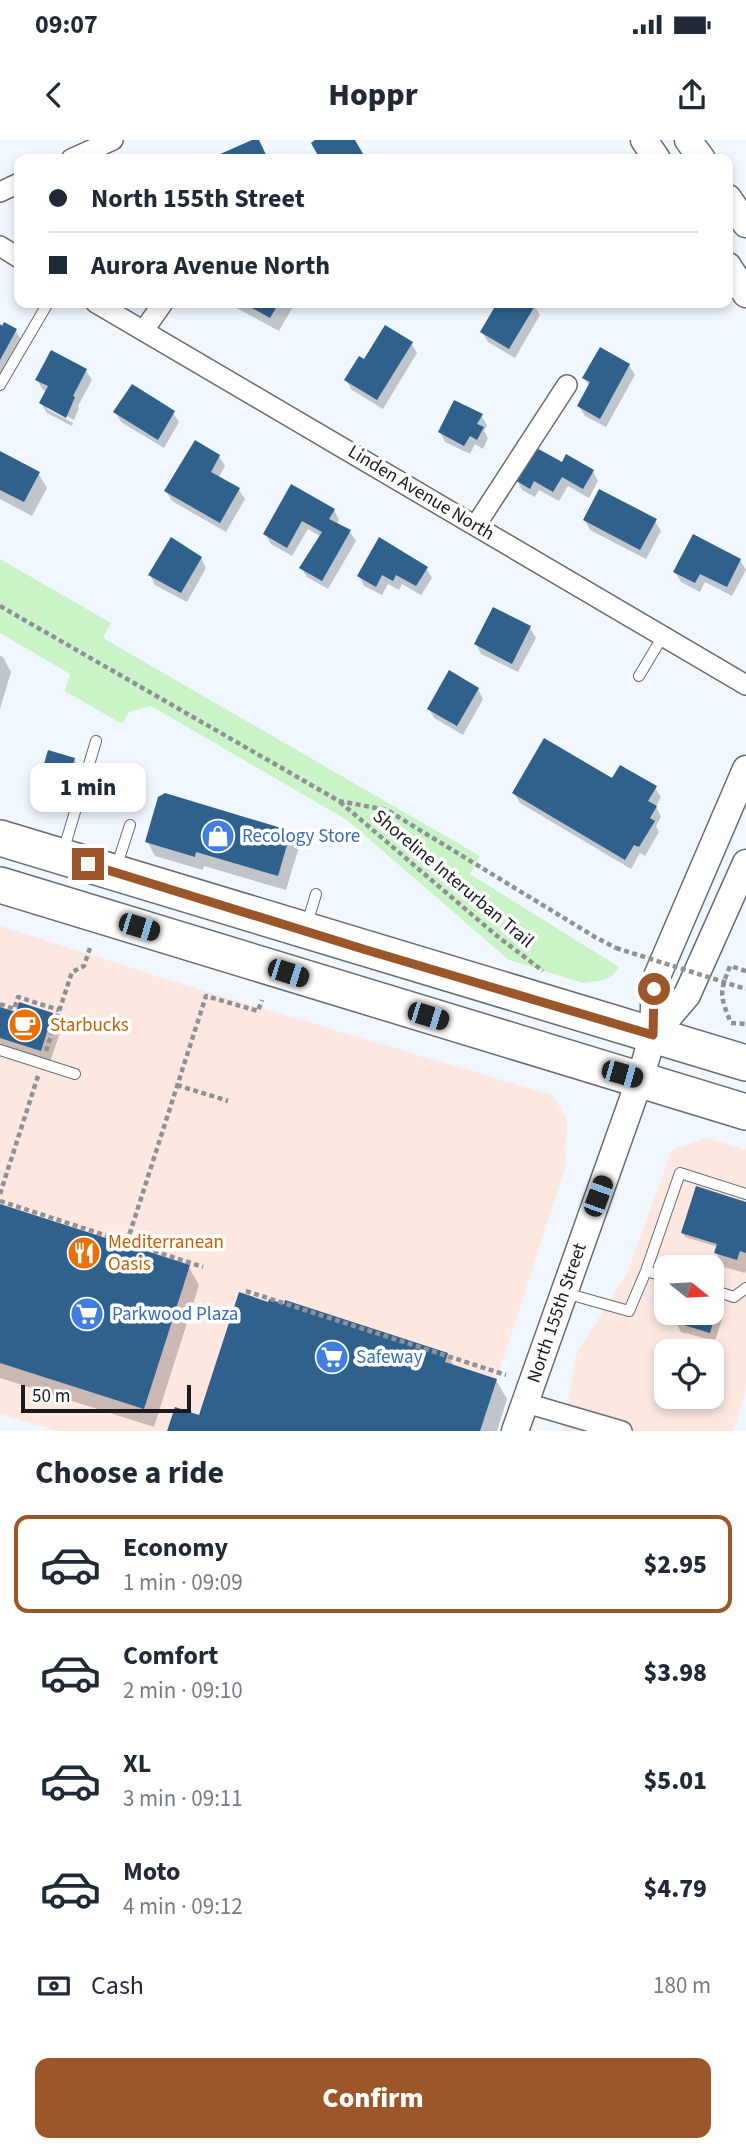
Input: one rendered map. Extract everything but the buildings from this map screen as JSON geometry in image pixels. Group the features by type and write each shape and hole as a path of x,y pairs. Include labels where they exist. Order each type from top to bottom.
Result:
{"highway":[{"path":"0,838 746,1063"},
{"path":"0,885 746,1112"}],"main road":[{"path":"733,206 746,225"},
{"path":"733,274 746,294"},
{"name":"North 155th Street","path":"515,1431 640,1079 653,1035 655,981 746,769"},
{"name":"North 155th Street","path":"653,1035 687,995 746,863"}],"street":[{"path":"82,154 113,140"},
{"name":"Linden Avenue North","path":"105,308 746,685"},
{"path":"144,330 159,308"},
{"path":"476,525 567,385"},
{"path":"526,1402 589,1426 622,1431"}],"lane":[{"path":"0,385 45,308"},
{"path":"639,676 663,636"},
{"path":"61,856 96,741"},
{"path":"115,872 130,825"},
{"path":"305,931 316,894"},
{"path":"0,1050 75,1074"},
{"path":"564,1293 629,1311 680,1173 746,1194"},
{"path":"646,1271 654,1273"},
{"path":"724,1294 734,1297 746,1289"}],"path":[{"path":"0,606 339,801 387,810 616,948 746,989"},
{"name":"Shoreline Interurban Trail","path":"339,801 489,930 550,976"},
{"path":"0,1194 72,972 84,966 91,945"},
{"path":"746,971 730,966 721,999 731,1023 746,1024"},
{"path":"127,1242 205,996 258,1011 262,1000"},
{"path":"0,1004 14,1009 18,997 59,1010"},
{"path":"177,1085 228,1101"},
{"path":"0,1201 203,1267"},
{"path":"246,1291 506,1375"}],"shaded area":[{"path":"0,926 204,991 552,1095 567,1119 565,1168 480,1431 58,1431 0,1414"},
{"path":"707,1138 746,1150 746,1390 733,1431 563,1431 576,1354 627,1274 672,1150"}],"green space":[{"path":"0,559 111,623 103,638 480,856 470,874 619,967 613,975 604,980 583,983 509,960 347,820 151,706 129,712 122,724 65,691 70,674 0,633"}],"place":[{"name":"Recology Store","path":"218,836"},
{"name":"Starbucks","path":"25,1025"},
{"name":"Mediterranean Oasis","path":"84,1253"},
{"name":"Parkwood Plaza","path":"87,1314"},
{"name":"Safeway","path":"332,1357"}],"route":[{"path":"88,864 653,1035 654,989"}]}
